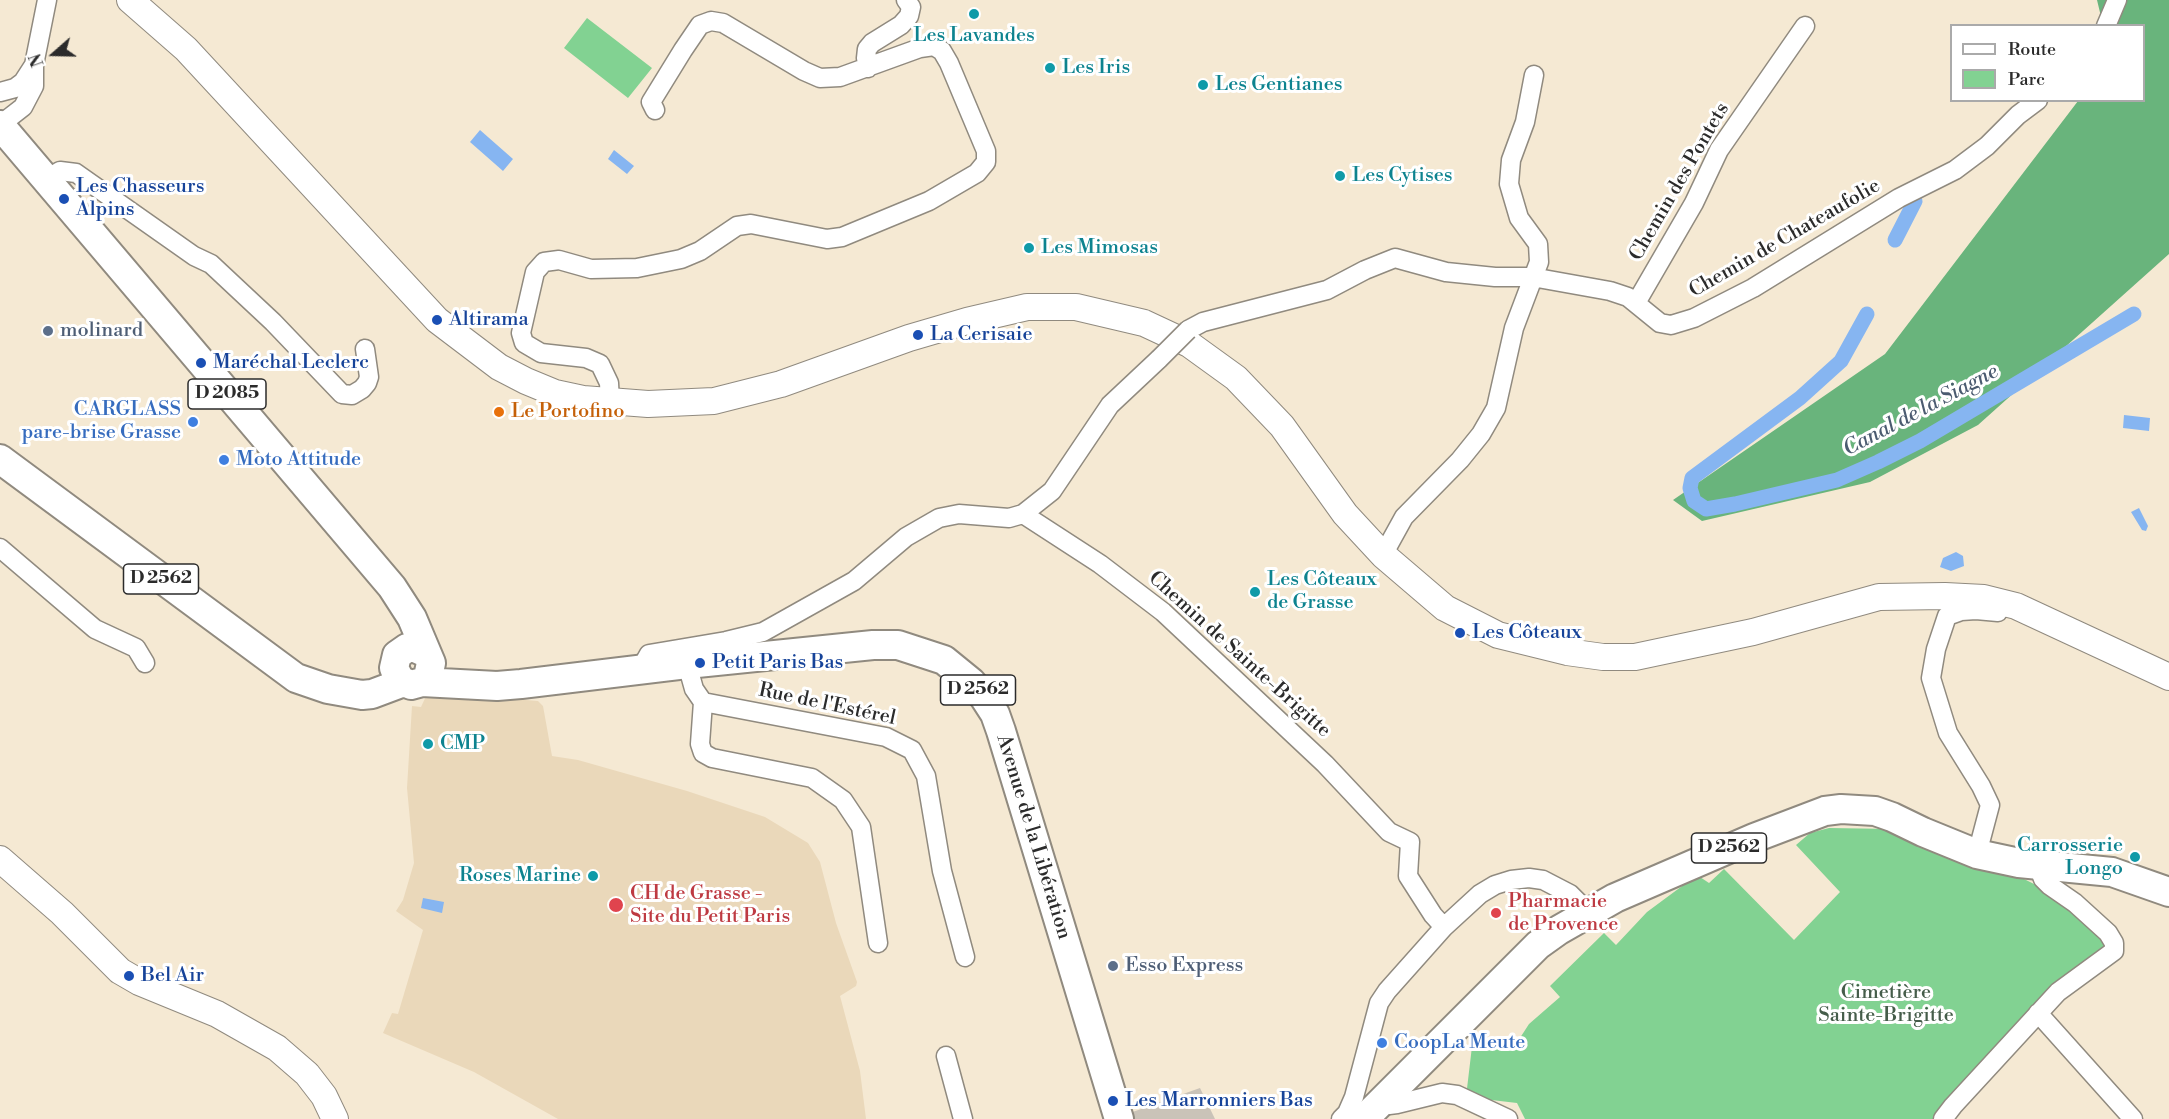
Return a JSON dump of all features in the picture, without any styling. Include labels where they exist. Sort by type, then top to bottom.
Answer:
[{"type":"main road","name":"D 2085","points":[[2,121],[38,169],[392,587],[412,618],[412,664]]},
{"type":"main road","name":"D 2562","points":[[0,459],[296,678],[328,689],[412,664]]},
{"type":"main road","name":"Avenue de la Libération","points":[[412,664],[497,686],[873,645],[898,645],[944,660],[971,682],[995,714],[1115,1116]]},
{"type":"main road","name":"D 2562","points":[[1373,1110],[1538,945],[1559,930],[1615,898],[1754,838],[1825,811],[1841,809],[1875,811],[1977,854],[2038,866],[2112,872],[2169,892]]},
{"type":"street","points":[[2,121],[24,106],[30,97],[34,86],[34,65],[48,0]]},
{"type":"street","points":[[130,0],[186,49],[426,310],[447,329],[500,367],[555,393],[610,402],[678,404],[714,401],[781,384],[909,338],[967,321],[1027,307],[1076,307],[1144,323],[1189,344],[1236,378],[1282,426],[1345,514],[1383,555],[1445,608],[1498,634],[1567,652],[1603,657],[1635,657],[1753,632],[1879,597],[1984,598],[2016,606],[2169,677]]},
{"type":"street","points":[[868,68],[867,49],[872,43],[901,26],[909,16],[911,8],[906,0]]},
{"type":"street","points":[[2107,24],[2117,0]]},
{"type":"street","points":[[610,402],[609,382],[600,364],[586,358],[541,353],[524,343],[521,333],[535,272],[544,262],[559,260],[591,269],[637,268],[681,259],[700,251],[736,226],[751,224],[827,239],[842,237],[929,201],[977,173],[986,162],[986,151],[942,51],[934,46],[920,48],[840,77],[820,78],[804,71],[723,23],[711,21],[700,25],[683,50],[651,102],[654,110]]},
{"type":"street","name":"Chemin des Pontets","points":[[1636,303],[1694,203],[1719,150],[1805,26]]},
{"type":"street","points":[[0,92],[15,88],[23,82],[34,65]]},
{"type":"street","points":[[1383,555],[1404,517],[1460,460],[1481,434],[1496,408],[1514,328],[1539,262],[1538,244],[1519,218],[1509,184],[1511,160],[1525,122],[1534,75]]},
{"type":"street","name":"Chemin de Chateaufolie","points":[[1023,514],[1052,491],[1110,405],[1188,330],[1203,322],[1327,290],[1365,270],[1395,258],[1446,272],[1495,277],[1532,277],[1610,291],[1628,297],[1660,322],[1671,325],[1694,318],[1753,288],[1899,198],[1955,170],[1988,146],[2018,115],[2035,102]]},
{"type":"street","points":[[38,169],[66,170],[76,173],[194,256],[211,264],[273,322],[342,394],[352,395],[367,383],[369,377],[365,349]]},
{"type":"street","points":[[640,670],[649,654],[726,641],[763,632],[854,582],[906,537],[939,518],[959,514],[994,519],[1023,514]]},
{"type":"street","name":"Chemin de Sainte-Brigitte","points":[[1023,514],[1100,564],[1163,612],[1325,764],[1389,832],[1410,842],[1408,876],[1433,915],[1444,927]]},
{"type":"street","points":[[0,548],[95,629],[136,648],[145,663]]},
{"type":"street","points":[[1977,854],[1990,805],[1948,733],[1931,678],[1936,649],[1947,616],[1961,611],[2037,615]]},
{"type":"street","points":[[687,664],[694,689],[703,702],[699,744],[703,753],[712,758],[812,778],[843,800],[861,827],[878,943]]},
{"type":"street","name":"Rue de l'Estérel","points":[[703,702],[886,736],[912,750],[927,776],[942,872],[965,957]]},
{"type":"street","points":[[3,866],[62,913],[120,971],[139,982],[217,1014],[277,1048],[307,1074],[324,1096],[335,1119]]},
{"type":"street","points":[[1943,1119],[2058,992],[2114,951],[2114,943],[2108,933],[2075,903],[2049,885],[2043,879],[2038,866]]},
{"type":"street","points":[[1341,1119],[1347,1113],[1354,1096],[1379,1003],[1444,927],[1480,894],[1495,885],[1511,880],[1529,878],[1543,880],[1570,894],[1588,912]]},
{"type":"street","points":[[2038,1013],[2133,1119]]},
{"type":"street","points":[[946,1056],[963,1119]]},
{"type":"street","points":[[1373,1110],[1389,1104],[1442,1093],[1456,1095],[1508,1119]]},
{"type":"shaded area","name":"CH de Grasse - Site du Petit Paris","points":[[428,692],[538,701],[543,706],[552,756],[578,760],[687,791],[765,817],[808,843],[820,862],[836,923],[857,982],[856,986],[840,996],[860,1071],[866,1119],[558,1119],[474,1072],[383,1033],[392,1013],[398,1014],[423,930],[396,911],[403,900],[414,863],[407,788],[412,706],[421,707]]},
{"type":"shaded area","points":[[1200,1088],[1215,1119],[1129,1119],[1127,1114]]},
{"type":"green space","points":[[2097,0],[2169,0],[2169,254],[1978,425],[1870,482],[1702,521],[1673,500],[1885,354],[2077,102],[2145,102],[2145,24],[2103,24]]},
{"type":"green space","points":[[587,18],[652,68],[628,98],[564,48]]},
{"type":"green space","name":"Cimetière Sainte-Brigitte","points":[[1829,828],[1893,829],[2020,877],[2038,886],[2103,935],[2105,949],[1936,1119],[1525,1119],[1517,1103],[1466,1097],[1473,1038],[1518,1041],[1529,1024],[1560,997],[1550,986],[1604,933],[1616,945],[1647,912],[1697,875],[1709,883],[1724,869],[1794,940],[1840,892],[1796,845],[1810,833]]},
{"type":"water","points":[[480,130],[513,159],[503,171],[470,142]]},
{"type":"water","points":[[614,150],[634,166],[627,174],[608,159]]},
{"type":"water","points":[[2124,415],[2150,418],[2149,431],[2123,428]]},
{"type":"water","points":[[2139,508],[2148,526],[2146,531],[2142,530],[2131,512]]},
{"type":"water","points":[[1956,552],[1963,556],[1964,566],[1951,571],[1940,567],[1943,558]]},
{"type":"water","points":[[423,898],[444,902],[442,913],[421,908]]},
{"type":"waterway","name":"Canal de la Siagne","points":[[1895,240],[1915,201]]},
{"type":"waterway","name":"Canal de la Siagne","points":[[1867,314],[1841,361],[1800,398],[1692,478],[1690,488],[1694,501],[1706,509],[1837,480],[1920,441],[2134,314]]},
{"type":"place","name":"Les Lavandes","points":[[974,14]]},
{"type":"place","name":"Les Iris","points":[[1050,68]]},
{"type":"place","name":"Les Gentianes","points":[[1203,85]]},
{"type":"place","name":"Les Cytises","points":[[1340,176]]},
{"type":"place","name":"Les Chasseurs Alpins","points":[[64,199]]},
{"type":"place","name":"Les Mimosas","points":[[1029,248]]},
{"type":"place","name":"Altirama","points":[[437,320]]},
{"type":"place","name":"molinard","points":[[48,331]]},
{"type":"place","name":"La Cerisaie","points":[[918,335]]},
{"type":"place","name":"Maréchal Leclerc","points":[[201,363]]},
{"type":"place","name":"Le Portofino","points":[[499,412]]},
{"type":"place","name":"CARGLASS pare-brise Grasse","points":[[193,422]]},
{"type":"place","name":"Moto Attitude","points":[[224,460]]},
{"type":"place","name":"Les Côteaux de Grasse","points":[[1255,592]]},
{"type":"place","name":"Les Côteaux","points":[[1460,633]]},
{"type":"place","name":"Petit Paris Bas","points":[[700,663]]},
{"type":"place","name":"CMP","points":[[428,744]]},
{"type":"place","name":"Carrosserie Longo","points":[[2135,857]]},
{"type":"place","name":"Roses Marine","points":[[593,876]]},
{"type":"place","name":"CH de Grasse - Site du Petit Paris","points":[[616,905]]},
{"type":"place","name":"Pharmacie de Provence","points":[[1496,913]]},
{"type":"place","name":"Esso Express","points":[[1113,966]]},
{"type":"place","name":"Bel Air","points":[[129,976]]},
{"type":"place","name":"CoopLa Meute","points":[[1382,1043]]},
{"type":"place","name":"Les Marronniers Bas","points":[[1113,1101]]}]
